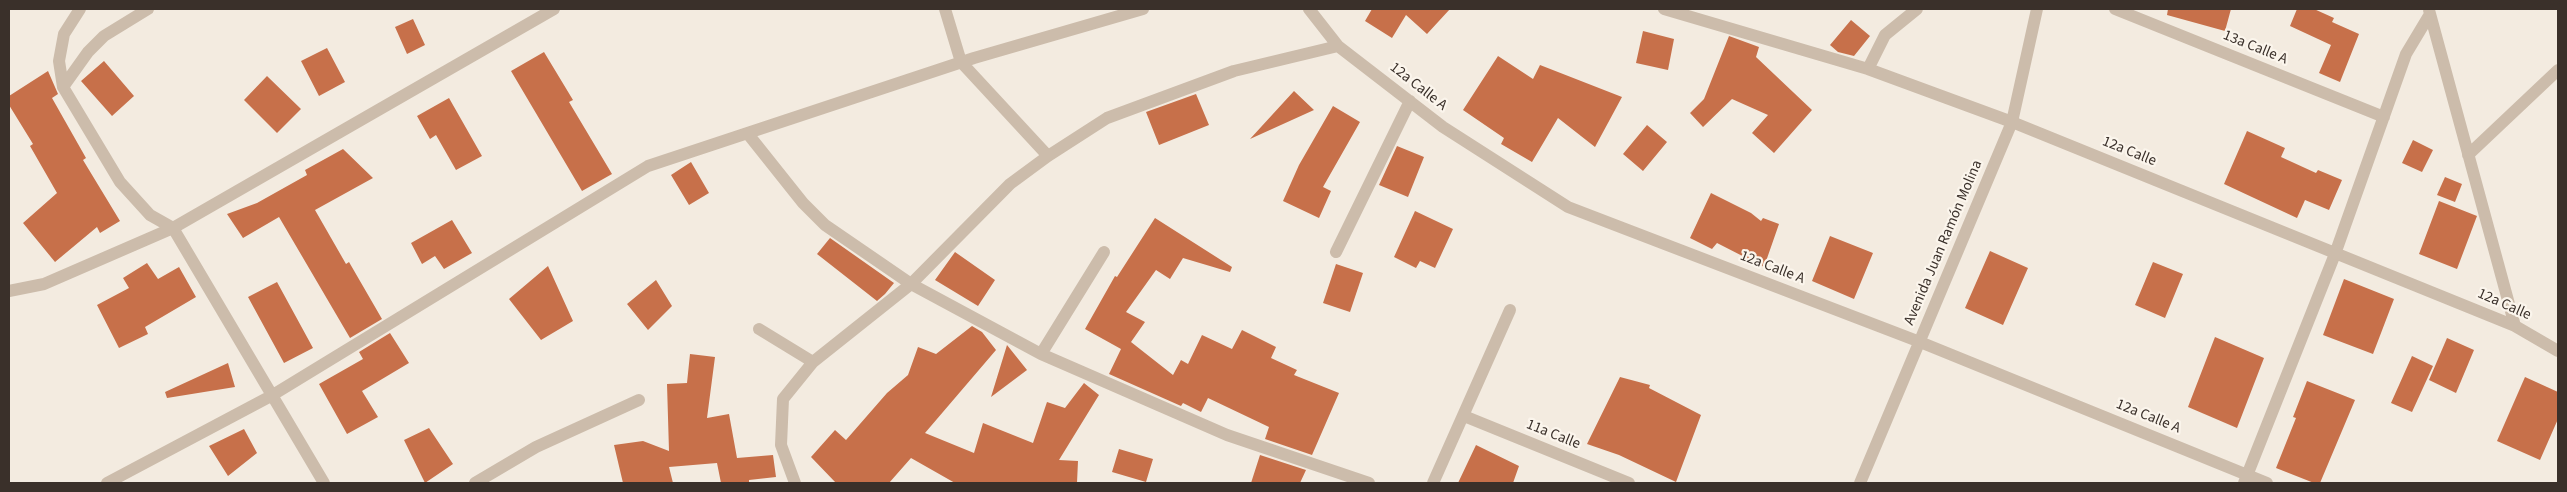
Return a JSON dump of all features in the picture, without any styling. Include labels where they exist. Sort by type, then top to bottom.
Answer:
[{"type":"street","points":[[80,9],[64,34],[59,61],[63,87],[120,182],[150,215],[173,228],[324,483]]},
{"type":"street","points":[[63,87],[88,52],[104,36],[148,9]]},
{"type":"street","points":[[9,292],[44,284],[173,228],[554,9]]},
{"type":"street","points":[[946,9],[961,62],[1048,156]]},
{"type":"street","points":[[107,483],[271,396],[648,166],[961,62],[1143,9]]},
{"type":"street","name":"12a Calle A","points":[[1310,9],[1338,46],[1410,102],[1443,127],[1568,207],[1920,342],[2246,479],[2267,483]]},
{"type":"street","points":[[1868,69],[1885,35],[1917,9]]},
{"type":"street","name":"Avenida Juan Ramón Molina","points":[[1860,483],[2012,122],[2037,9]]},
{"type":"street","name":"13a Calle A","points":[[2115,9],[2384,117]]},
{"type":"street","name":"12a Calle","points":[[1672,10],[1868,69],[2012,122],[2516,326],[2558,351]]},
{"type":"street","points":[[2246,479],[2335,254],[2406,54],[2429,11]]},
{"type":"street","points":[[2429,11],[2516,326]]},
{"type":"street","points":[[795,483],[781,446],[783,399],[813,362],[911,284],[1010,184],[1048,156],[1107,118],[1234,71],[1338,46]]},
{"type":"street","points":[[2468,155],[2558,70]]},
{"type":"street","points":[[1336,252],[1410,102]]},
{"type":"street","points":[[748,134],[803,203],[825,225],[911,284],[1041,354],[1227,435],[1369,483]]},
{"type":"street","points":[[1041,354],[1104,252]]},
{"type":"street","points":[[1433,483],[1510,310]]},
{"type":"street","points":[[759,329],[813,362]]},
{"type":"street","points":[[475,483],[536,447],[639,400]]},
{"type":"street","name":"11a Calle","points":[[1464,416],[1629,483]]},
{"type":"building","points":[[1372,9],[1450,9],[1427,34],[1406,15],[1392,38],[1365,21]]},
{"type":"building","points":[[2168,9],[2231,9],[2225,31],[2167,15]]},
{"type":"building","points":[[2297,9],[2314,9],[2334,18],[2332,22],[2359,34],[2340,82],[2319,73],[2331,45],[2290,26]]},
{"type":"building","points":[[413,19],[425,45],[407,54],[395,27]]},
{"type":"building","points":[[1851,20],[1870,36],[1854,56],[1838,52],[1830,45]]},
{"type":"building","points":[[1643,31],[1674,39],[1668,70],[1636,63]]},
{"type":"building","points":[[1729,36],[1759,47],[1756,57],[1812,110],[1774,153],[1752,133],[1768,115],[1732,99],[1703,127],[1690,113],[1704,99]]},
{"type":"building","points":[[327,48],[345,82],[319,96],[301,61]]},
{"type":"building","points":[[544,52],[573,100],[569,102],[612,174],[582,191],[511,71]]},
{"type":"building","points":[[1498,56],[1533,79],[1540,65],[1622,97],[1595,147],[1558,118],[1532,162],[1501,144],[1504,138],[1463,110]]},
{"type":"building","points":[[104,61],[134,96],[112,116],[81,81]]},
{"type":"building","points":[[48,71],[58,94],[52,98],[86,158],[83,160],[120,221],[100,233],[97,227],[55,262],[23,223],[57,193],[30,146],[33,144],[9,105],[9,96]]},
{"type":"building","points":[[267,76],[301,109],[277,133],[244,100]]},
{"type":"building","points":[[1294,91],[1314,110],[1250,139]]},
{"type":"building","points":[[1196,94],[1209,125],[1159,145],[1146,112]]},
{"type":"building","points":[[449,98],[482,156],[456,170],[436,135],[430,139],[417,116]]},
{"type":"building","points":[[1333,106],[1360,122],[1323,187],[1331,191],[1319,218],[1283,201],[1299,165]]},
{"type":"building","points":[[1647,125],[1667,142],[1643,171],[1623,154]]},
{"type":"building","points":[[2247,131],[2285,148],[2281,157],[2316,173],[2318,170],[2342,180],[2329,210],[2305,200],[2297,218],[2224,184]]},
{"type":"building","points":[[2413,140],[2433,150],[2422,172],[2402,163]]},
{"type":"building","points":[[1397,146],[1424,157],[1408,197],[1379,185]]},
{"type":"building","points":[[343,149],[373,178],[315,210],[346,264],[349,262],[382,319],[350,338],[279,217],[243,238],[227,214],[257,203],[307,175],[305,170]]},
{"type":"building","points":[[691,162],[709,193],[689,205],[671,175]]},
{"type":"building","points":[[2445,177],[2462,184],[2455,202],[2437,195]]},
{"type":"building","points":[[1711,193],[1751,213],[1761,221],[1763,218],[1779,224],[1764,267],[1717,243],[1712,249],[1690,238]]},
{"type":"building","points":[[2439,201],[2477,216],[2457,269],[2419,254]]},
{"type":"building","points":[[1415,211],[1453,229],[1435,268],[1420,261],[1416,268],[1394,257]]},
{"type":"building","points":[[1155,218],[1232,267],[1230,272],[1183,258],[1170,279],[1156,270],[1126,312],[1145,322],[1131,342],[1173,375],[1181,360],[1188,364],[1202,335],[1232,349],[1242,330],[1276,347],[1271,358],[1297,370],[1294,375],[1339,393],[1312,455],[1265,439],[1269,427],[1208,398],[1201,412],[1183,403],[1181,406],[1109,374],[1121,349],[1085,329],[1115,276],[1117,277]]},
{"type":"building","points":[[452,220],[472,253],[444,269],[435,256],[422,264],[411,243]]},
{"type":"building","points":[[1830,236],[1873,253],[1854,299],[1812,281]]},
{"type":"building","points":[[830,238],[894,283],[877,301],[817,254]]},
{"type":"building","points":[[1990,251],[2028,268],[2003,325],[1965,308]]},
{"type":"building","points":[[955,252],[995,280],[978,306],[935,280]]},
{"type":"building","points":[[2153,262],[2183,274],[2165,318],[2135,305]]},
{"type":"building","points":[[147,263],[158,279],[179,267],[196,297],[145,327],[148,334],[119,348],[97,305],[129,288],[123,278]]},
{"type":"building","points":[[1336,264],[1363,273],[1350,312],[1323,303]]},
{"type":"building","points":[[548,266],[573,321],[541,340],[509,299]]},
{"type":"building","points":[[2344,279],[2394,299],[2373,354],[2323,335]]},
{"type":"building","points":[[656,280],[672,306],[648,330],[627,304]]},
{"type":"building","points":[[277,282],[313,348],[284,363],[248,297]]},
{"type":"building","points":[[972,326],[982,332],[996,350],[925,433],[974,453],[983,423],[1033,443],[1047,402],[1065,408],[1084,383],[1099,395],[1059,460],[1078,461],[1077,483],[955,483],[911,458],[889,483],[836,483],[811,457],[835,430],[846,440],[887,393],[908,375],[918,347],[936,354]]},
{"type":"building","points":[[390,333],[409,363],[362,391],[378,417],[347,434],[319,384],[363,359],[359,352]]},
{"type":"building","points":[[2215,337],[2264,358],[2237,428],[2188,407]]},
{"type":"building","points":[[2447,338],[2474,350],[2456,393],[2429,380]]},
{"type":"building","points":[[1007,345],[1027,370],[991,397]]},
{"type":"building","points":[[690,354],[715,357],[707,418],[729,414],[737,458],[773,455],[776,477],[749,480],[749,483],[721,483],[717,463],[669,467],[673,483],[623,483],[614,445],[643,441],[669,451],[667,384],[687,383]]},
{"type":"building","points":[[2412,356],[2433,366],[2412,412],[2391,403]]},
{"type":"building","points":[[228,363],[235,387],[167,398],[165,392]]},
{"type":"building","points":[[1620,377],[1650,385],[1649,388],[1701,415],[1676,482],[1619,455],[1587,444]]},
{"type":"building","points":[[2525,377],[2558,392],[2558,419],[2540,460],[2497,441]]},
{"type":"building","points":[[2307,381],[2355,400],[2320,483],[2314,483],[2276,468],[2296,418],[2293,417]]},
{"type":"building","points":[[429,428],[453,464],[425,483],[404,440]]},
{"type":"building","points":[[244,429],[257,453],[228,476],[209,446]]},
{"type":"building","points":[[1476,445],[1519,466],[1513,483],[1458,483]]},
{"type":"building","points":[[1119,449],[1153,459],[1146,482],[1112,472]]},
{"type":"building","points":[[1260,455],[1306,470],[1300,483],[1251,483]]}]
